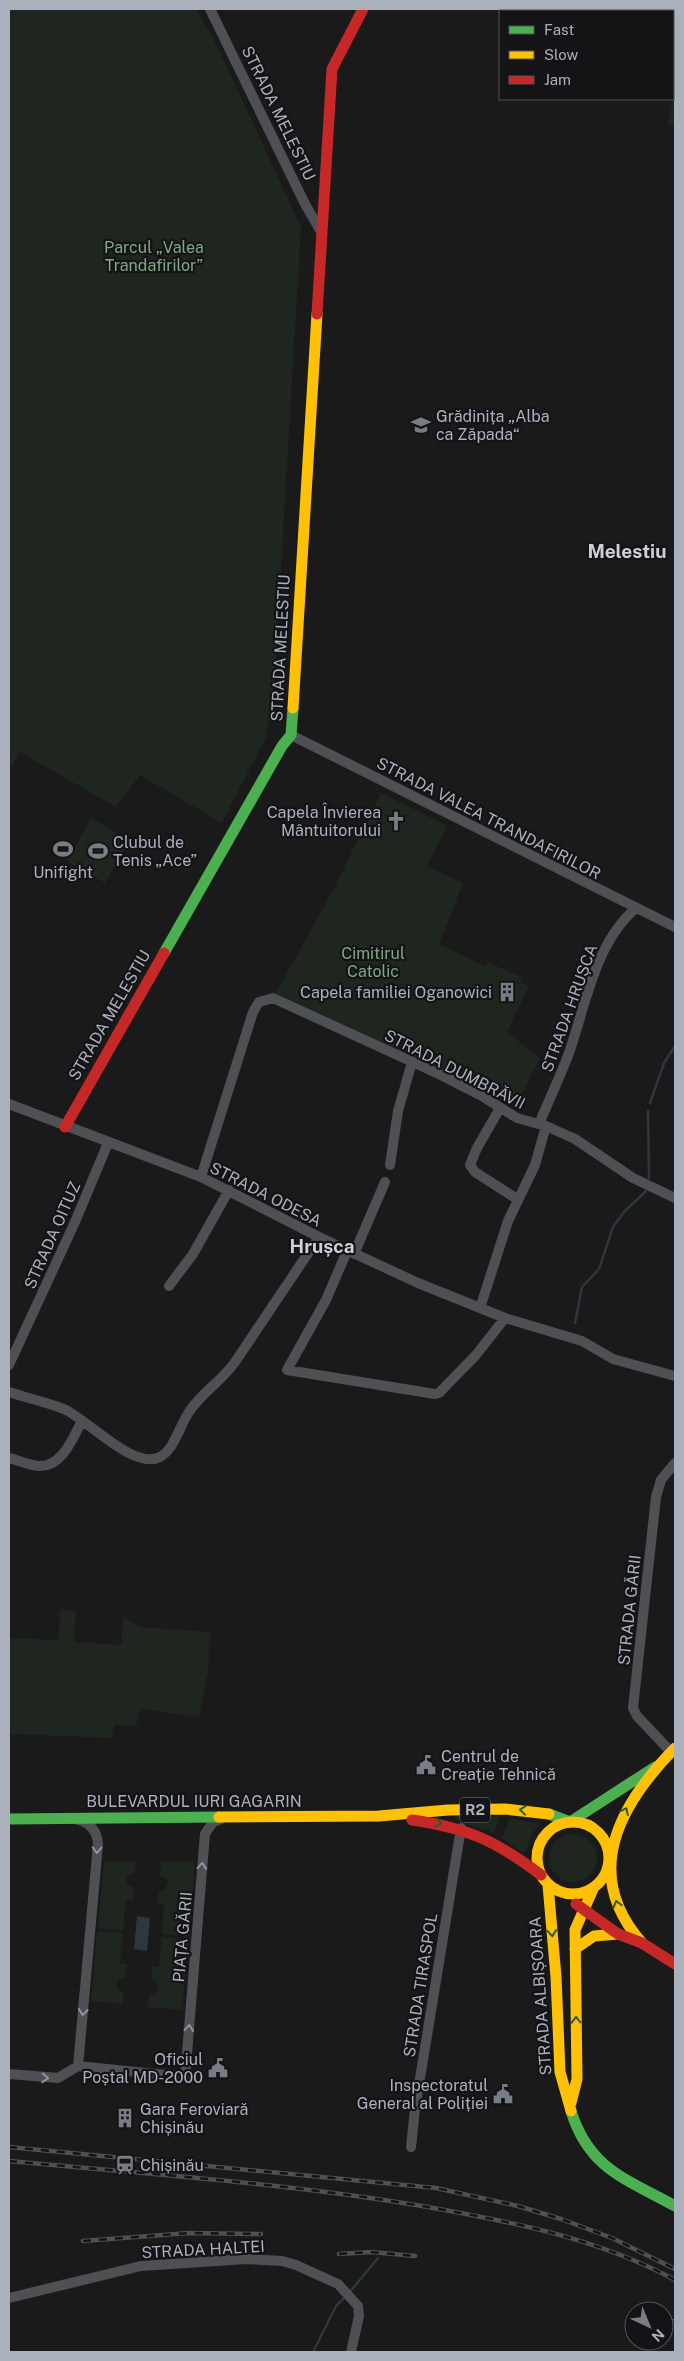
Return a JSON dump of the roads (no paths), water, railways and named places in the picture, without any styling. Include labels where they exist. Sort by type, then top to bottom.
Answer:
[{"type":"main road","name":"STRADA MELESTIU","points":[[65,1127],[282,746],[291,735],[320,230],[332,69],[343,54],[350,30],[363,9]]},
{"type":"main road","points":[[673,1750],[655,1767],[570,1822],[553,1828],[540,1844],[536,1857],[544,1880],[618,1934],[642,1943],[675,1964]]},
{"type":"main road","points":[[561,1893],[580,1894],[593,1889],[607,1872],[621,1819],[630,1802],[655,1767]]},
{"type":"main road","name":"BULEVARDUL IURI GAGARIN","points":[[9,1818],[379,1816],[448,1810],[521,1810],[545,1813],[570,1822]]},
{"type":"main road","name":"BULEVARDUL IURI GAGARIN","points":[[379,1816],[461,1828],[495,1842],[544,1880]]},
{"type":"main road","points":[[570,1822],[586,1824],[598,1832],[606,1843],[610,1857],[613,1886],[620,1913],[629,1928],[642,1943]]},
{"type":"main road","name":"STRADA ALBIȘOARA","points":[[544,1880],[556,1977],[560,2072],[581,2138],[598,2161],[607,2168],[675,2206]]},
{"type":"main road","name":"STRADA ALBIȘOARA","points":[[571,2103],[577,2079],[575,1930],[593,1889]]},
{"type":"main road","points":[[575,1948],[590,1935],[598,1933],[618,1934]]},
{"type":"street","name":"STRADA MELESTIU","points":[[210,9],[242,70],[305,204],[320,230]]},
{"type":"street","name":"STRADA VALEA TRANDAFIRILOR","points":[[291,735],[675,926]]},
{"type":"street","name":"STRADA HRUȘCA","points":[[480,1308],[508,1221],[517,1198],[535,1165],[542,1125],[591,984],[618,927],[636,908]]},
{"type":"street","name":"STRADA DUMBRĂVII","points":[[201,1177],[252,1012],[263,999],[278,999],[469,1089],[517,1118],[542,1125],[586,1146],[620,1170],[675,1198]]},
{"type":"street","points":[[390,1165],[398,1111],[412,1062]]},
{"type":"street","name":"STRADA ODESA","points":[[9,1104],[65,1127],[201,1177],[319,1238],[480,1308],[505,1318],[582,1341],[613,1359],[675,1376]]},
{"type":"street","points":[[500,1108],[477,1148],[470,1165],[475,1172],[517,1198]]},
{"type":"street","name":"STRADA OITUZ","points":[[9,1365],[75,1222],[108,1143]]},
{"type":"street","points":[[385,1182],[326,1300],[287,1370],[436,1394],[440,1393],[476,1354],[505,1318]]},
{"type":"street","points":[[169,1286],[193,1254],[229,1190]]},
{"type":"street","points":[[9,1392],[64,1409],[132,1455],[151,1459],[162,1457],[170,1447],[193,1406],[226,1374],[235,1362],[273,1302],[319,1238]]},
{"type":"street","points":[[9,1458],[38,1466],[50,1463],[66,1450],[82,1421]]},
{"type":"street","name":"STRADA GĂRII","points":[[673,1750],[637,1716],[634,1708],[656,1497],[661,1480],[675,1463]]},
{"type":"street","name":"PIAȚA GĂRII","points":[[78,2066],[184,2076],[206,1834],[213,1822],[232,1817]]},
{"type":"street","points":[[9,2074],[53,2078],[62,2076],[78,2066],[98,1844],[94,1830],[89,1825],[70,1818]]},
{"type":"street","name":"STRADA TIRASPOL","points":[[411,2147],[415,2109],[461,1828]]},
{"type":"street","name":"STRADA HALTEI","points":[[9,2298],[141,2266],[247,2259],[274,2260],[296,2265],[334,2281],[346,2290],[356,2303],[359,2316],[351,2352]]},
{"type":"waterway","points":[[650,1103],[664,1063],[675,1046]]},
{"type":"waterway","points":[[648,1111],[649,1178]]},
{"type":"waterway","points":[[575,1323],[582,1287],[599,1269],[613,1227],[624,1212],[646,1191]]},
{"type":"waterway","points":[[349,2293],[378,2258]]},
{"type":"waterway","points":[[313,2352],[336,2306],[345,2297]]},
{"type":"railway","points":[[9,2147],[436,2188],[518,2206],[561,2219],[612,2238],[675,2269]]},
{"type":"railway","points":[[9,2161],[268,2185],[422,2206],[520,2225],[584,2242],[646,2265],[675,2280]]},
{"type":"railway","points":[[83,2241],[189,2233],[261,2234]]},
{"type":"railway","points":[[339,2254],[371,2252],[415,2256]]},
{"type":"place","name":"Grădinița „Alba ca Zăpada“","points":[[421,425]]},
{"type":"place","name":"Capela Învierea Mântuitorului","points":[[396,821]]},
{"type":"place","name":"Unifight","points":[[63,849]]},
{"type":"place","name":"Clubul de Tenis „Ace”","points":[[98,851]]},
{"type":"place","name":"Capela familiei Oganowici","points":[[507,992]]},
{"type":"place","name":"Centrul de Creație Tehnică","points":[[426,1765]]},
{"type":"place","name":"Oficiul Poștal MD-2000","points":[[218,2068]]},
{"type":"place","name":"Inspectoratul General al Poliției","points":[[503,2094]]},
{"type":"place","name":"Gara Feroviară Chișinău","points":[[125,2118]]},
{"type":"place","name":"Chișinău","points":[[125,2165]]},
{"type":"district","name":"Melestiu","points":[[627,551]]},
{"type":"district","name":"Hrușca","points":[[322,1246]]},
{"type":"park label","name":"Parcul „Valea Trandafirilor”","points":[[154,256]]},
{"type":"park label","name":"Cimitirul Catolic","points":[[373,962]]}]
